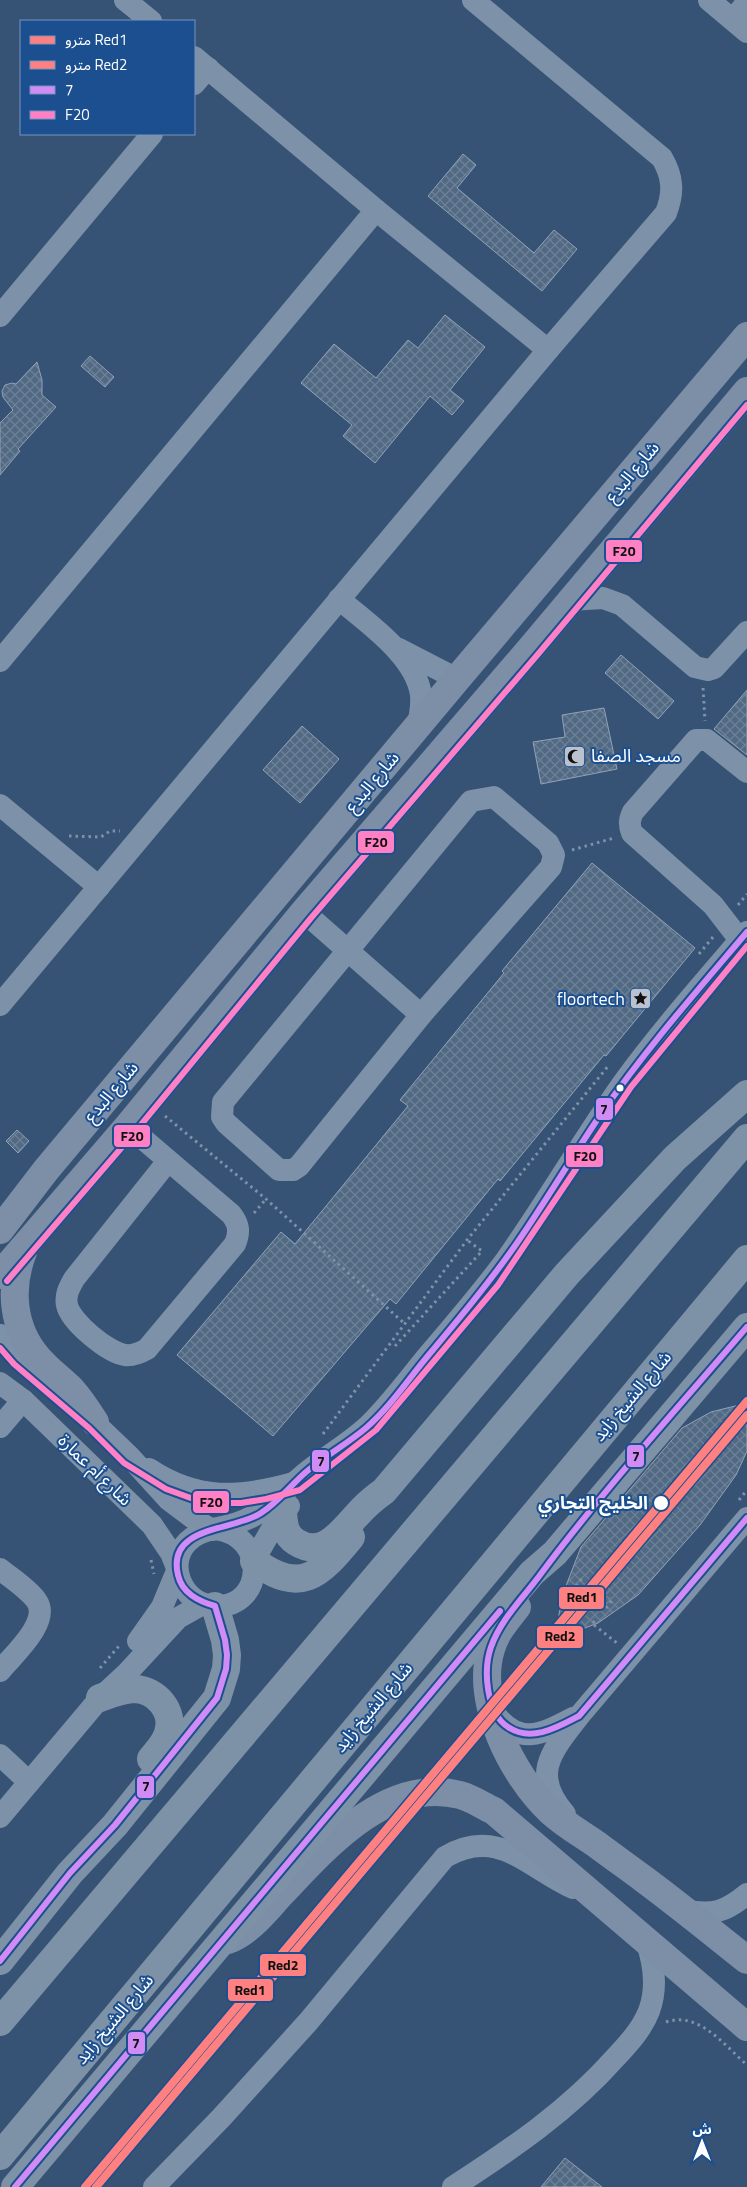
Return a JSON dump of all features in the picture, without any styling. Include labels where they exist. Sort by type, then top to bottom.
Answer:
[{"type":"highway","points":[[254,1560],[280,1577],[294,1579],[307,1577],[320,1571],[330,1562],[364,1522],[384,1491],[567,1274],[675,1158],[747,1094]]},
{"type":"highway","points":[[0,2022],[747,1138]]},
{"type":"highway","name":"شارع الشيخ زايد","points":[[0,2156],[747,1259]]},
{"type":"highway","points":[[15,2187],[532,1573],[555,1553],[747,1327]]},
{"type":"highway","points":[[283,1512],[284,1526],[288,1537],[303,1546],[317,1548],[337,1538],[358,1514],[384,1491]]},
{"type":"highway","points":[[0,1961],[70,1873],[115,1825],[217,1698],[226,1670],[225,1640],[209,1605]]},
{"type":"highway","points":[[100,1698],[124,1690],[136,1689],[147,1692],[157,1698],[165,1707],[170,1718],[170,1726],[165,1741],[124,1793],[115,1825]]},
{"type":"main road","name":"شارع البدع","points":[[0,1230],[46,1170],[457,678],[747,336]]},
{"type":"main road","name":"شارع البدع","points":[[0,1275],[128,1126],[412,784],[747,391]]},
{"type":"main road","points":[[412,784],[417,762],[464,702],[466,691],[457,678]]},
{"type":"main road","points":[[0,1212],[24,1188],[46,1170]]},
{"type":"main road","points":[[29,1240],[17,1268],[14,1284],[16,1316],[21,1332],[39,1359],[73,1392],[95,1422]]},
{"type":"main road","points":[[555,1553],[545,1571],[503,1624],[493,1642],[488,1662],[488,1676],[492,1710],[503,1742],[526,1784],[563,1822],[686,1911],[747,1960]]},
{"type":"main road","points":[[222,1942],[250,1926],[335,1838],[362,1818],[405,1796],[429,1792],[462,1795],[494,1812],[747,2027]]},
{"type":"street","points":[[125,0],[150,20]]},
{"type":"street","points":[[0,1005],[548,350],[666,213],[671,199],[672,184],[669,170],[662,158],[473,0]]},
{"type":"street","points":[[727,12],[747,2]]},
{"type":"street","points":[[198,70],[376,210],[548,350]]},
{"type":"street","points":[[0,316],[151,135]]},
{"type":"street","points":[[0,661],[376,210]]},
{"type":"street","points":[[570,600],[603,598],[622,605],[695,668],[701,670],[714,668],[747,632]]},
{"type":"street","points":[[339,599],[392,645],[409,666],[418,685],[421,706],[418,726]]},
{"type":"street","points":[[392,645],[457,678]]},
{"type":"street","points":[[100,1698],[117,1668],[152,1624],[162,1607],[177,1570],[181,1552],[191,1538],[201,1532],[253,1518],[269,1508],[296,1482],[323,1449],[357,1436],[382,1412],[491,1279],[624,1082],[743,936],[632,833],[629,826],[632,812],[692,742],[701,738],[707,740],[747,772]]},
{"type":"street","points":[[494,798],[548,843],[554,854],[552,867],[421,1015],[299,1166],[293,1170],[279,1170],[226,1123],[222,1117],[223,1102],[471,801],[494,798]]},
{"type":"street","points":[[0,805],[99,887]]},
{"type":"street","points":[[304,912],[421,1015]]},
{"type":"street","points":[[128,1126],[232,1214],[238,1225],[238,1237],[235,1244],[147,1348],[131,1356],[122,1355],[114,1352],[94,1338],[72,1317],[67,1307],[66,1298],[74,1279],[168,1161]]},
{"type":"street","name":"شارع أم عمارة","points":[[0,1335],[20,1358],[95,1422],[130,1456],[169,1500],[197,1521],[214,1530]]},
{"type":"street","name":"شارع أم عمارة","points":[[0,1382],[23,1400],[152,1524],[170,1553],[177,1570]]},
{"type":"street","points":[[0,1427],[23,1400]]},
{"type":"street","points":[[254,1560],[283,1512],[313,1478],[323,1449]]},
{"type":"street","points":[[130,1456],[170,1481],[201,1492],[240,1494],[296,1482]]},
{"type":"street","points":[[594,1843],[551,1795],[547,1783],[549,1759],[554,1748],[747,1518]]},
{"type":"street","points":[[0,1816],[100,1698],[127,1673],[178,1618],[209,1605],[232,1603],[245,1593],[252,1583],[254,1560],[251,1551],[240,1538],[224,1530],[214,1530]]},
{"type":"street","points":[[0,1569],[35,1599],[40,1608],[40,1617],[36,1628],[0,1671]]},
{"type":"street","points":[[177,1570],[185,1592],[209,1605]]},
{"type":"street","points":[[492,1710],[506,1726],[515,1731],[531,1734],[546,1732],[579,1716]]},
{"type":"street","points":[[0,1755],[29,1782]]},
{"type":"street","points":[[154,2187],[221,2118],[302,2028],[445,1857],[458,1849],[473,1845],[488,1845],[502,1848],[554,1879],[594,1897]]},
{"type":"street","points":[[686,1911],[711,1913],[722,1911],[733,1906],[747,1894]]},
{"type":"street","points":[[453,2187],[519,2144],[566,2107],[609,2066],[642,2026],[650,2010],[654,1992],[653,1966],[646,1940]]},
{"type":"path","points":[[701,670],[707,740]]},
{"type":"path","points":[[50,846],[60,836],[102,837],[110,831],[118,830],[125,832],[136,842]]},
{"type":"path","points":[[554,854],[632,833]]},
{"type":"path","points":[[695,959],[719,913],[747,894]]},
{"type":"path","points":[[323,1449],[405,1324],[467,1240],[615,1058]]},
{"type":"path","points":[[147,1101],[266,1198],[405,1324]]},
{"type":"path","points":[[395,1346],[482,1251],[467,1240]]},
{"type":"path","points":[[146,1554],[150,1560],[154,1580]]},
{"type":"path","points":[[576,1586],[582,1578]]},
{"type":"path","points":[[606,1608],[612,1600],[609,1598]]},
{"type":"path","points":[[592,1624],[596,1619]]},
{"type":"path","points":[[99,1670],[124,1640]]},
{"type":"path","points":[[662,2024],[674,2020],[698,2023],[747,2065]]},
{"type":"building","points":[[463,154],[476,165],[457,188],[534,253],[554,230],[577,249],[542,291],[428,196]]},
{"type":"building","points":[[445,315],[485,347],[450,390],[464,401],[452,415],[430,396],[375,463],[343,436],[352,425],[301,383],[334,344],[376,378],[408,340],[418,348]]},
{"type":"building","points":[[90,356],[114,377],[105,387],[81,366]]},
{"type":"building","points":[[37,362],[42,380],[42,395],[56,407],[18,449],[20,451],[0,475],[0,423],[13,410],[3,397],[2,391],[5,385],[16,384]]},
{"type":"building","points":[[621,655],[674,701],[658,719],[605,673]]},
{"type":"building","points":[[747,690],[747,755],[714,729]]},
{"type":"building","name":"مسجد الصفا","points":[[604,708],[617,769],[541,784],[533,742],[565,737],[562,715]]},
{"type":"building","points":[[302,726],[339,759],[300,803],[263,770]]},
{"type":"building","points":[[592,863],[695,948],[500,1181],[498,1179],[396,1304],[390,1299],[273,1436],[177,1355],[281,1232],[295,1244],[408,1106],[400,1100],[504,973],[502,971]]},
{"type":"building","points":[[17,1130],[29,1141],[18,1153],[6,1141]]},
{"type":"building","name":"الخليج التجاري","points":[[747,1403],[747,1451],[736,1475],[700,1525],[638,1595],[598,1623],[569,1634],[560,1628],[559,1614],[564,1591],[581,1547],[682,1428],[711,1412]]},
{"type":"building","points":[[565,2158],[602,2187],[541,2187]]},
{"type":"metro line","name":"Red1","points":[[85,2187],[747,1401]]},
{"type":"metro line","name":"Red2","points":[[96,2187],[747,1415]]},
{"type":"transit line","name":"F20","points":[[7,1281],[135,1132],[311,918],[539,653],[747,405]]},
{"type":"transit line","name":"7","points":[[0,1961],[70,1873],[115,1825],[217,1698],[226,1669],[225,1640],[215,1606],[203,1602],[192,1595],[183,1587],[180,1581],[177,1559],[182,1547],[192,1538],[205,1532],[249,1519],[261,1513],[306,1472],[359,1434],[383,1411],[473,1301],[517,1243],[601,1114],[635,1067],[747,932]]},
{"type":"transit line","name":"F20","points":[[0,1348],[14,1364],[89,1428],[124,1463],[166,1489],[199,1501],[221,1503],[241,1503],[266,1499],[300,1490],[376,1430],[498,1285],[631,1087],[747,946]]},
{"type":"transit line","name":"7","points":[[747,1327],[641,1450],[500,1627],[491,1647],[487,1679],[491,1702],[501,1720],[508,1727],[526,1734],[553,1729],[579,1716],[747,1518]]},
{"type":"transit line","name":"7","points":[[15,2187],[500,1611]]},
{"type":"place","name":"مسجد الصفا","points":[[575,756]]},
{"type":"place","name":"floortech","points":[[641,999]]},
{"type":"place","name":"الخليج التجاري","points":[[661,1503]]}]
